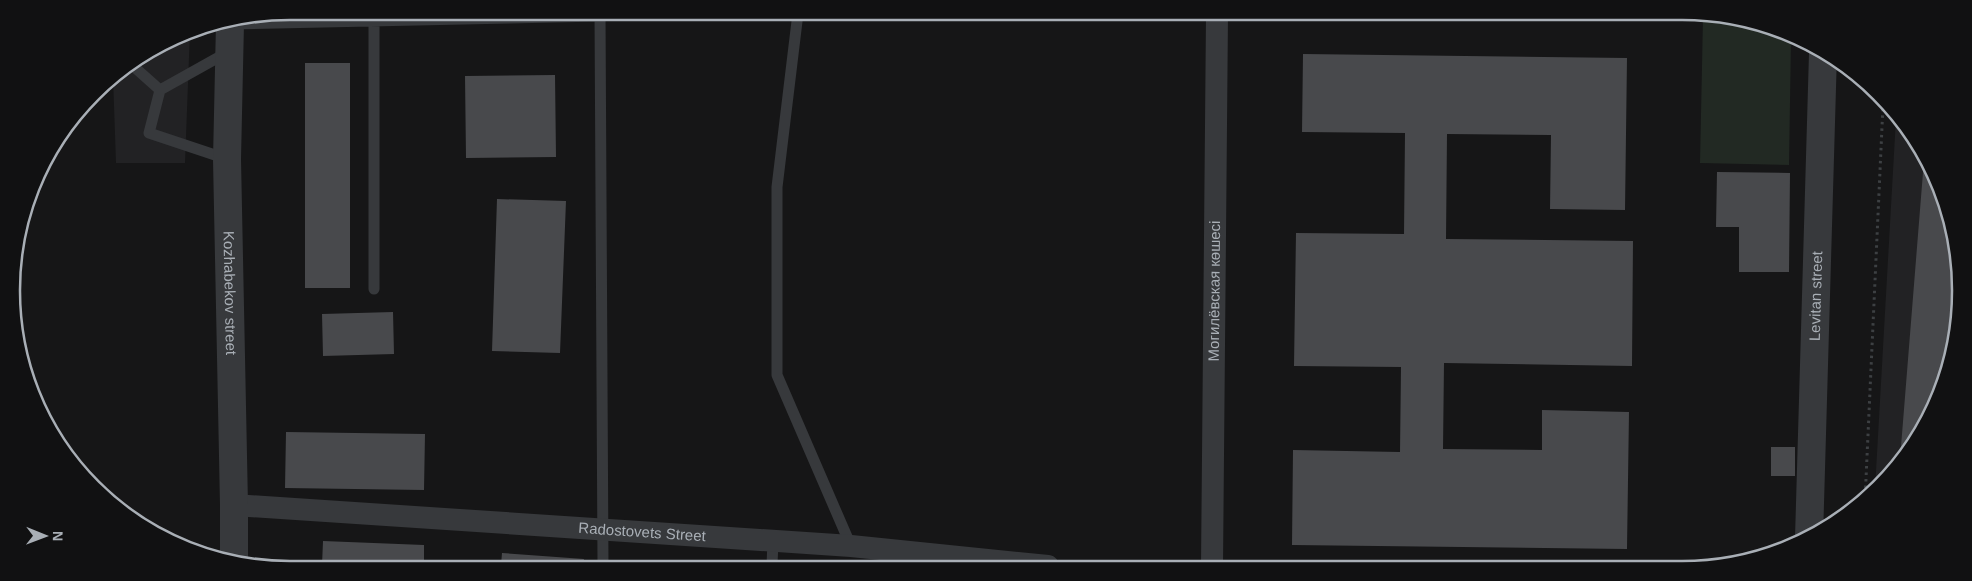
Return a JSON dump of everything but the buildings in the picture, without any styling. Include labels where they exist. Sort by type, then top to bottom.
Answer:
[{"type":"street","name":"Могилёвская көшесі","points":[[1212,561],[1217,20]]},
{"type":"street","name":"Kozhabekov street","points":[[230,27],[227,159],[234,555]]},
{"type":"street","name":"Levitan street","points":[[1809,529],[1823,60]]},
{"type":"street","name":"Radostovets Street","points":[[234,505],[851,546],[999,561]]},
{"type":"lane","points":[[245,24],[397,20]]},
{"type":"lane","points":[[600,20],[603,561]]},
{"type":"lane","points":[[797,20],[777,187],[778,375],[851,546]]},
{"type":"lane","points":[[374,21],[374,289]]},
{"type":"lane","points":[[227,159],[149,133],[160,90],[230,52]]},
{"type":"lane","points":[[136,69],[160,90]]},
{"type":"lane","points":[[772,561],[773,541]]},
{"type":"path","points":[[1866,489],[1883,110]]},
{"type":"shaded area","points":[[1703,21],[1752,29],[1791,44],[1789,165],[1700,163]]},
{"type":"shaded area","points":[[190,40],[185,163],[116,163],[113,86],[155,56]]},
{"type":"shaded area","points":[[1896,125],[1916,155],[1931,187],[1943,220],[1950,255],[1952,290],[1950,326],[1943,361],[1924,410],[1906,441],[1876,479]]}]
